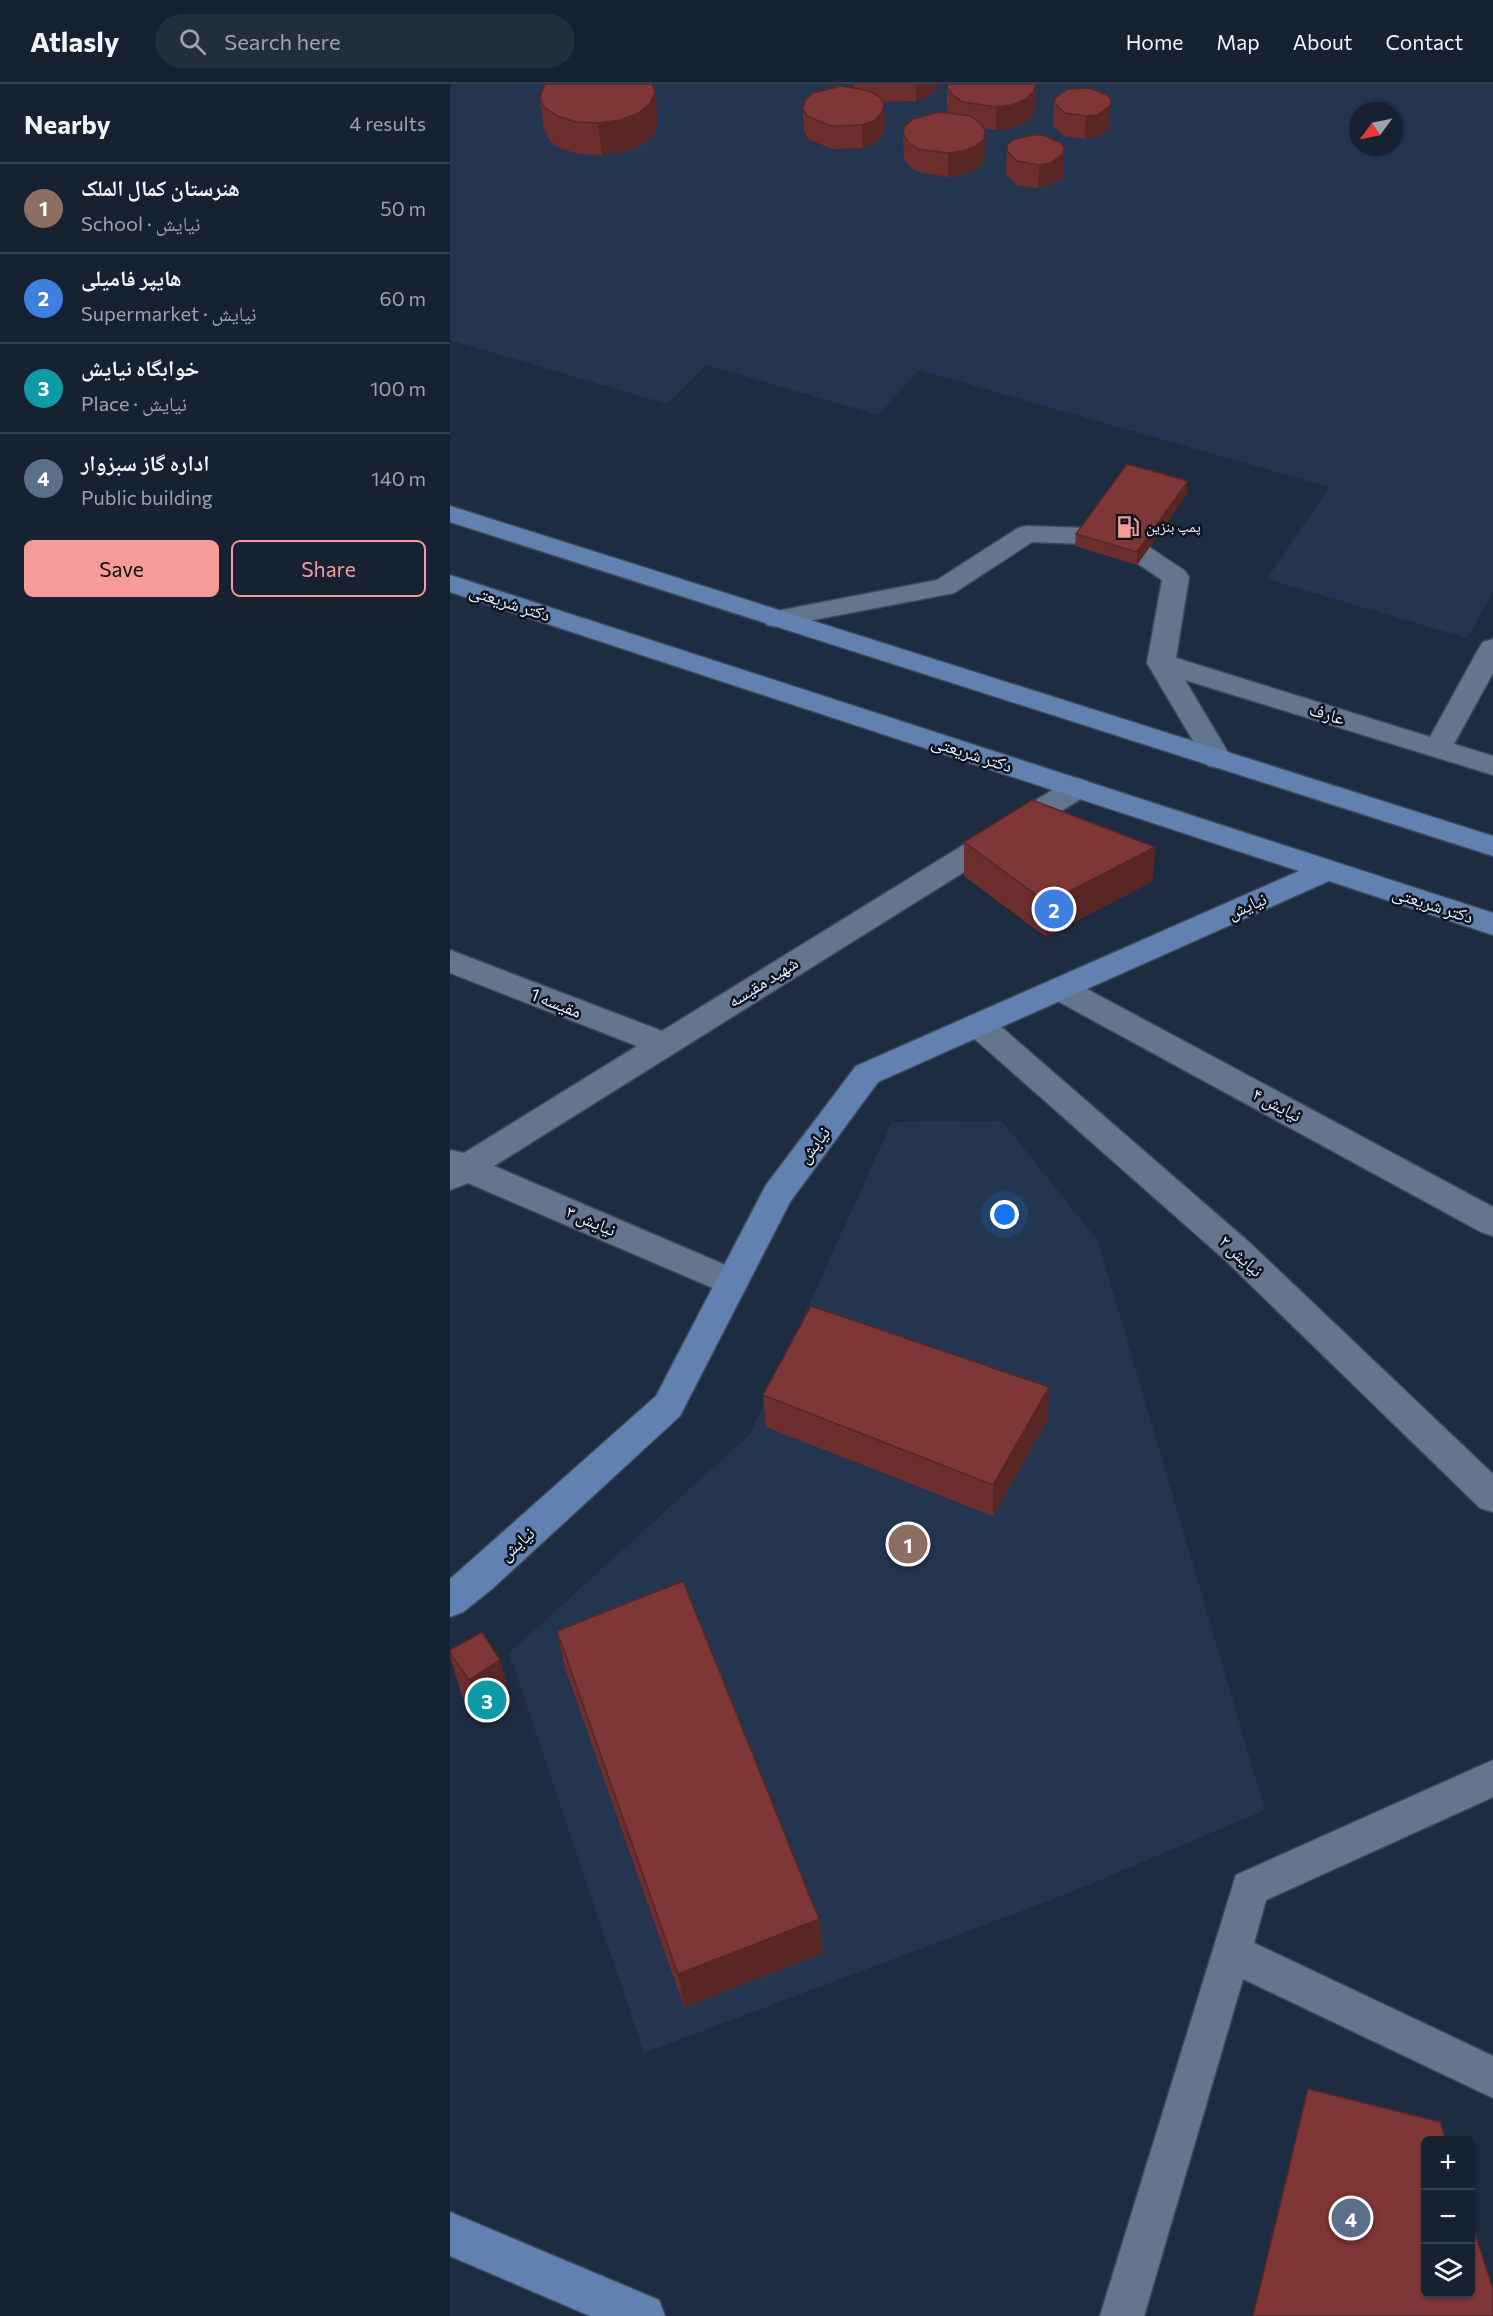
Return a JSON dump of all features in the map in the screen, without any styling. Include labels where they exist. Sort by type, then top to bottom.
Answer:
[{"type":"main road","points":[[450,514],[1493,846]]},
{"type":"main road","name":"دکتر شریعتی","points":[[450,583],[1493,924]]},
{"type":"main road","name":"نیایش","points":[[450,1601],[479,1578],[668,1406],[778,1194],[867,1074],[981,1026],[1328,870]]},
{"type":"main road","points":[[450,2234],[643,2316]]},
{"type":"street","points":[[777,619],[945,587],[1027,534],[1116,537],[1176,577],[1161,663],[1218,759]]},
{"type":"street","points":[[1437,749],[1493,648]]},
{"type":"street","name":"عارف","points":[[1161,663],[1493,766]]},
{"type":"street","name":"شهید مقیسه","points":[[455,1169],[663,1044],[1077,788]]},
{"type":"street","name":"مقیسه 1","points":[[450,961],[663,1044]]},
{"type":"street","name":"نیایش ۴","points":[[1061,989],[1493,1223]]},
{"type":"street","name":"نیایش ۲","points":[[981,1026],[1238,1252],[1493,1497]]},
{"type":"street","name":"نیایش ۳","points":[[455,1169],[732,1282]]},
{"type":"street","points":[[1122,2316],[1250,1888],[1493,1778]]},
{"type":"street","points":[[1231,1953],[1493,2077]]},
{"type":"shaded area","points":[[450,84],[1493,84],[1493,593],[1467,638],[1267,579],[1329,487],[919,370],[878,415],[706,365],[667,404],[450,340]]},
{"type":"shaded area","points":[[1002,1121],[1098,1241],[1265,1810],[1069,1893],[644,2053],[509,1653],[750,1434],[892,1122]]},
{"type":"building","points":[[546,84],[652,84],[655,91],[651,102],[639,113],[620,120],[598,123],[576,122],[557,116],[544,107],[540,97]]},
{"type":"building","points":[[948,84],[1035,84],[1034,91],[1026,99],[1012,105],[996,107],[963,102],[952,95],[947,87]]},
{"type":"building","points":[[841,86],[870,91],[880,97],[884,104],[882,112],[875,120],[862,125],[831,126],[807,116],[803,108],[805,100],[813,93]]},
{"type":"building","points":[[1090,88],[1107,95],[1111,100],[1110,106],[1097,115],[1065,113],[1054,103],[1055,98],[1068,89]]},
{"type":"building","points":[[940,112],[970,116],[985,130],[984,139],[976,146],[948,153],[918,149],[908,142],[903,134],[905,126],[913,119]]},
{"type":"building","points":[[1032,135],[1043,135],[1061,143],[1064,148],[1063,154],[1050,163],[1039,165],[1017,161],[1007,151],[1007,145],[1013,140]]},
{"type":"building","points":[[1127,464],[1188,481],[1137,552],[1076,534]]},
{"type":"building","points":[[1032,800],[1155,847],[1047,903],[964,842]]},
{"type":"building","points":[[811,1306],[1049,1387],[993,1485],[763,1395]]},
{"type":"building","points":[[683,1581],[819,1919],[678,1974],[557,1631]]},
{"type":"building","points":[[482,1632],[500,1660],[469,1680],[450,1650]]},
{"type":"building","points":[[1308,2089],[1440,2122],[1445,2136],[1421,2136],[1421,2298],[1475,2298],[1475,2233],[1493,2289],[1493,2316],[1253,2316]]},
{"type":"place","name":"پمپ بنزین","points":[[1128,527]]},
{"type":"place","name":"هایپر فامیلی","points":[[1054,909]]},
{"type":"place","name":"هنرستان کمال الملک","points":[[908,1544]]},
{"type":"place","name":"خوابگاه نیایش","points":[[487,1700]]},
{"type":"place","name":"اداره گاز سبزوار","points":[[1351,2218]]}]
